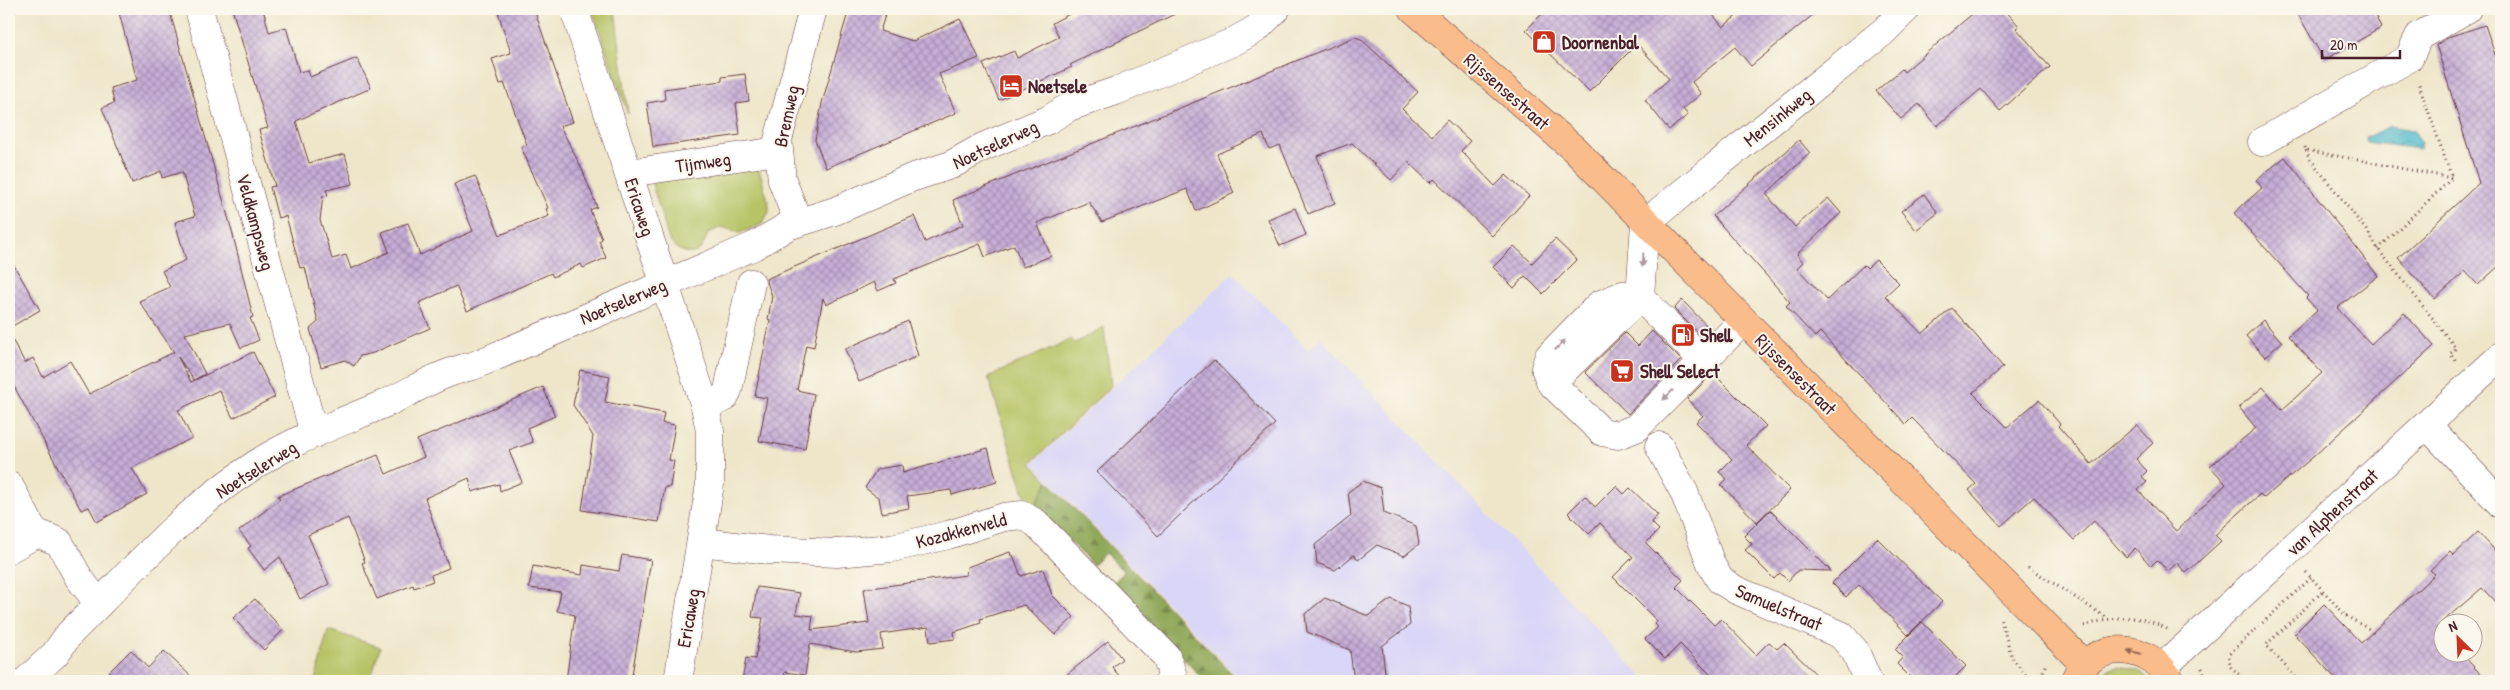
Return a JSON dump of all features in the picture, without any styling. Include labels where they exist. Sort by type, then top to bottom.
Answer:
[{"type":"main road","name":"Rijssensestraat","points":[[1413,9],[1574,150],[1743,321],[2079,673]]},
{"type":"main road","points":[[2079,673],[2100,654],[2118,649],[2142,654],[2166,675]]},
{"type":"street","name":"Veldkampsweg","points":[[198,9],[314,434]]},
{"type":"street","name":"Ericaweg","points":[[574,9],[705,406],[710,432],[710,484],[678,681]]},
{"type":"street","name":"Bremweg","points":[[798,222],[782,180],[777,152],[779,129],[813,9]]},
{"type":"street","name":"Noetselerweg","points":[[26,681],[50,659],[70,633],[189,516],[220,489],[265,458],[443,375],[473,366],[754,246],[798,222],[835,211],[911,178],[951,165],[983,147],[1048,120],[1069,107],[1116,91],[1233,42],[1256,29],[1276,9]]},
{"type":"street","name":"Mensinkweg","points":[[1645,222],[1883,32],[1906,9]]},
{"type":"street","points":[[2262,142],[2410,58],[2419,36],[2467,9]]},
{"type":"street","name":"Tijmweg","points":[[629,173],[777,152]]},
{"type":"street","points":[[1640,297],[1645,222]]},
{"type":"street","points":[[705,406],[724,398],[728,390],[751,283]]},
{"type":"street","points":[[1702,360],[1640,297],[1623,295],[1599,305],[1549,356],[1545,368],[1551,383],[1602,432],[1618,435],[1636,428],[1743,321]]},
{"type":"street","name":"van Alphenstraat","points":[[2166,675],[2288,553],[2501,356]]},
{"type":"street","points":[[2427,425],[2501,504]]},
{"type":"street","name":"Samuelstraat","points":[[1659,446],[1684,492],[1712,566],[1720,580],[1736,590],[1841,635],[1854,651],[1868,681]]},
{"type":"street","points":[[9,485],[37,533],[59,542],[79,578],[99,604]]},
{"type":"street","name":"Kozakkenveld","points":[[701,542],[770,550],[846,552],[892,548],[948,535],[1004,517],[1022,515],[1036,523],[1166,656],[1172,673],[1169,681]]},
{"type":"street","points":[[9,549],[37,533]]},
{"type":"path","points":[[2410,58],[2452,178]]},
{"type":"path","points":[[2294,124],[2310,159],[2456,348],[2450,354],[2474,380]]},
{"type":"path","points":[[2306,150],[2452,178]]},
{"type":"path","points":[[2378,249],[2452,178]]},
{"type":"path","points":[[2288,553],[2346,616],[2371,630]]},
{"type":"path","points":[[2246,681],[2231,667],[2228,655],[2311,578]]},
{"type":"path","points":[[2299,681],[2266,645],[2324,591]]},
{"type":"path","points":[[2346,616],[2350,613]]},
{"type":"shaded area","points":[[1233,273],[1308,350],[1321,338],[1646,681],[1242,681],[1033,463]]},
{"type":"green space","points":[[592,9],[615,9],[628,114]]},
{"type":"green space","points":[[757,162],[769,205],[769,212],[762,224],[740,233],[722,227],[708,233],[701,248],[693,253],[679,250],[669,240],[650,177]]},
{"type":"green space","points":[[1104,327],[1111,386],[1031,463],[1048,481],[1035,505],[1024,493],[988,377],[1071,339],[1075,343]]},
{"type":"green space","points":[[1048,481],[1239,681],[1205,681],[1112,584],[1124,572],[1105,553],[1093,565],[1035,505]]},
{"type":"green space","points":[[328,630],[380,647],[370,681],[315,681]]},
{"type":"green space","points":[[2118,667],[2139,671],[2150,681],[2095,681],[2108,670]]},
{"type":"water","points":[[2390,126],[2414,130],[2421,143],[2419,149],[2366,142],[2365,138]]},
{"type":"building","points":[[118,9],[169,9],[232,231],[253,317],[250,318],[259,340],[241,348],[230,323],[185,334],[205,374],[194,380],[178,357],[191,382],[253,352],[275,397],[233,418],[219,390],[178,410],[192,438],[132,468],[147,494],[97,522],[89,507],[81,510],[9,377],[9,334],[25,363],[33,358],[43,377],[70,361],[89,394],[174,352],[139,301],[170,287],[162,271],[186,260],[175,222],[195,216],[182,172],[162,178],[161,171],[132,183],[102,108],[114,103],[111,88],[137,80]]},
{"type":"building","points":[[232,9],[263,9],[269,32],[286,27],[299,72],[308,70],[310,77],[357,58],[371,88],[296,121],[309,163],[345,154],[353,184],[326,190],[328,195],[323,196],[320,220],[332,259],[346,255],[351,269],[389,252],[382,232],[408,223],[420,255],[473,231],[454,184],[475,176],[500,235],[549,216],[546,209],[548,208],[521,147],[527,145],[504,83],[500,84],[492,59],[511,53],[497,9],[534,9],[573,122],[560,126],[582,169],[597,207],[590,210],[602,239],[599,241],[606,258],[583,268],[581,264],[553,277],[551,273],[467,311],[456,286],[419,303],[430,328],[373,353],[360,356],[354,366],[345,360],[321,367],[310,329],[318,322],[305,267],[300,268],[286,216],[278,218],[270,187],[275,186],[259,130],[268,128]]},
{"type":"building","points":[[849,9],[887,9],[880,31],[913,41],[960,19],[979,58],[939,74],[956,113],[826,168],[815,140],[822,103]]},
{"type":"building","points":[[1079,9],[1185,9],[1070,65],[1072,67],[999,100],[983,64],[1014,51],[1017,58],[1059,37],[1052,23]]},
{"type":"building","points":[[1547,9],[1708,9],[1723,27],[1745,9],[1820,9],[1751,66],[1735,47],[1692,82],[1701,94],[1683,109],[1688,115],[1669,130],[1645,100],[1669,79],[1637,44],[1589,92],[1526,30]]},
{"type":"building","points":[[1978,9],[2004,9],[2019,26],[2016,28],[2050,67],[2000,111],[1981,89],[1937,126],[1919,104],[1901,119],[1876,91],[1902,69],[1904,72]]},
{"type":"building","points":[[2295,9],[2372,9],[2381,28],[2324,60]]},
{"type":"building","points":[[2485,25],[2501,72],[2501,264],[2478,285],[2465,271],[2435,299],[2398,258],[2479,183],[2436,45],[2451,36]]},
{"type":"building","points":[[1355,37],[1361,39],[1418,92],[1402,109],[1432,136],[1447,120],[1470,141],[1461,151],[1495,186],[1506,175],[1529,196],[1492,236],[1434,179],[1430,183],[1408,162],[1391,180],[1352,143],[1317,156],[1335,203],[1308,214],[1280,145],[1269,149],[1263,134],[1217,154],[1234,193],[1196,211],[1187,189],[1102,222],[1089,202],[1037,223],[1051,256],[1023,267],[1014,245],[985,257],[980,244],[894,279],[896,283],[878,291],[874,282],[826,305],[823,298],[814,347],[806,345],[797,390],[814,394],[805,449],[759,441],[767,398],[755,396],[770,320],[768,319],[772,296],[766,279],[914,216],[925,242],[963,225],[953,200]]},
{"type":"building","points":[[745,74],[749,101],[736,103],[740,135],[653,147],[647,103],[665,100],[664,89],[722,81],[722,77]]},
{"type":"building","points":[[1799,140],[1810,153],[1766,194],[1795,227],[1828,198],[1841,213],[1797,254],[1803,262],[1797,268],[1827,300],[1864,265],[1867,268],[1876,260],[1899,283],[1885,296],[1922,334],[1952,308],[2003,367],[1973,393],[2007,427],[2039,400],[2060,424],[2058,426],[2091,464],[2137,425],[2153,443],[2136,459],[2147,471],[2142,476],[2147,482],[2138,490],[2176,531],[2226,484],[2210,466],[2256,428],[2239,407],[2263,387],[2282,410],[2322,373],[2288,336],[2317,310],[2306,298],[2308,296],[2234,213],[2262,188],[2256,180],[2285,157],[2378,276],[2337,308],[2371,344],[2404,313],[2434,346],[2313,457],[2264,498],[2260,494],[2215,535],[2221,541],[2186,573],[2177,563],[2168,571],[2157,560],[2151,566],[2135,548],[2126,557],[2094,521],[2074,540],[2034,497],[2001,526],[1969,490],[1976,484],[1912,418],[1906,424],[1820,332],[1815,337],[1786,306],[1790,302],[1713,216]]},
{"type":"building","points":[[1924,194],[1938,213],[1916,230],[1901,211]]},
{"type":"building","points":[[1295,208],[1306,235],[1280,246],[1268,219]]},
{"type":"building","points":[[1555,239],[1577,260],[1543,294],[1525,276],[1514,288],[1493,267],[1514,246],[1532,263]]},
{"type":"building","points":[[9,257],[40,310],[9,328]]},
{"type":"building","points":[[1682,300],[1711,330],[1703,338],[1674,309]]},
{"type":"building","points":[[2263,320],[2282,342],[2265,357],[2246,336]]},
{"type":"building","points":[[908,321],[918,356],[859,382],[845,349]]},
{"type":"building","points":[[1652,331],[1681,360],[1628,414],[1585,372],[1625,333],[1638,346]]},
{"type":"building","points":[[1214,360],[1275,424],[1158,536],[1097,472]]},
{"type":"building","points":[[580,370],[610,376],[605,402],[664,413],[662,423],[675,425],[669,460],[674,461],[670,487],[665,487],[659,522],[582,510],[593,436],[573,405]]},
{"type":"building","points":[[1713,373],[1766,426],[1746,445],[1790,490],[1757,522],[1721,485],[1727,479],[1719,472],[1732,459],[1696,422],[1703,416],[1687,399]]},
{"type":"building","points":[[543,387],[555,416],[527,428],[533,442],[509,451],[522,482],[500,491],[499,484],[472,492],[469,478],[425,498],[449,568],[431,575],[433,581],[414,588],[413,585],[377,599],[362,563],[365,562],[348,518],[308,535],[329,584],[300,599],[280,557],[264,570],[248,548],[251,546],[239,531],[280,499],[278,496],[378,455],[386,474],[424,457],[417,440]]},
{"type":"building","points":[[988,448],[997,482],[952,495],[951,490],[907,496],[909,508],[882,513],[879,498],[865,488],[877,469],[902,465],[903,473]]},
{"type":"building","points":[[1363,481],[1381,488],[1384,513],[1416,526],[1419,544],[1404,556],[1377,545],[1358,560],[1354,555],[1335,570],[1317,563],[1315,545],[1351,516],[1348,492]]},
{"type":"building","points":[[1616,486],[1624,494],[1630,488],[1658,515],[1651,522],[1659,530],[1646,543],[1683,580],[1676,587],[1714,625],[1721,619],[1756,655],[1769,642],[1777,649],[1784,643],[1823,681],[1717,681],[1680,644],[1665,659],[1645,639],[1658,627],[1655,624],[1657,621],[1613,577],[1633,557],[1600,523],[1589,534],[1568,513],[1585,496],[1595,507]]},
{"type":"building","points":[[1770,510],[1831,571],[1798,570],[1788,581],[1780,573],[1774,579],[1745,550],[1752,544],[1744,536]]},
{"type":"building","points":[[2478,532],[2501,557],[2501,608],[2482,588],[2454,612],[2432,612],[2432,662],[2469,662],[2487,681],[2338,681],[2294,634],[2324,604],[2361,643],[2435,574],[2430,570],[2450,551],[2454,555]]},
{"type":"building","points":[[1877,538],[1942,602],[1908,635],[1859,585],[1846,597],[1832,583]]},
{"type":"building","points":[[1010,552],[1021,576],[1043,569],[1052,595],[1074,617],[1055,635],[1024,605],[980,619],[981,623],[954,632],[955,639],[930,642],[928,627],[881,634],[883,649],[856,652],[810,644],[805,675],[785,672],[783,681],[742,681],[746,658],[755,659],[763,618],[752,617],[757,587],[800,593],[796,614],[813,616],[811,630],[869,623],[864,589],[966,575],[967,567]]},
{"type":"building","points":[[622,555],[651,560],[631,681],[566,681],[575,615],[557,611],[561,592],[529,588],[533,566],[582,575],[583,565],[619,571]]},
{"type":"building","points":[[1325,598],[1368,616],[1391,599],[1408,606],[1410,625],[1382,646],[1386,681],[1369,681],[1353,674],[1350,650],[1307,632],[1305,614]]},
{"type":"building","points":[[255,599],[283,630],[264,650],[233,618]]},
{"type":"building","points":[[1922,622],[1966,666],[1951,681],[1914,681],[1897,664],[1903,657],[1895,649]]},
{"type":"building","points":[[1108,641],[1122,659],[1112,667],[1123,681],[1059,681]]},
{"type":"building","points":[[131,650],[148,668],[164,651],[196,681],[100,681]]},
{"type":"place","name":"Doornenbal","points":[[1544,42]]},
{"type":"place","name":"Noetsele","points":[[1011,86]]},
{"type":"place","name":"Shell","points":[[1683,335]]},
{"type":"place","name":"Shell Select","points":[[1622,371]]}]
